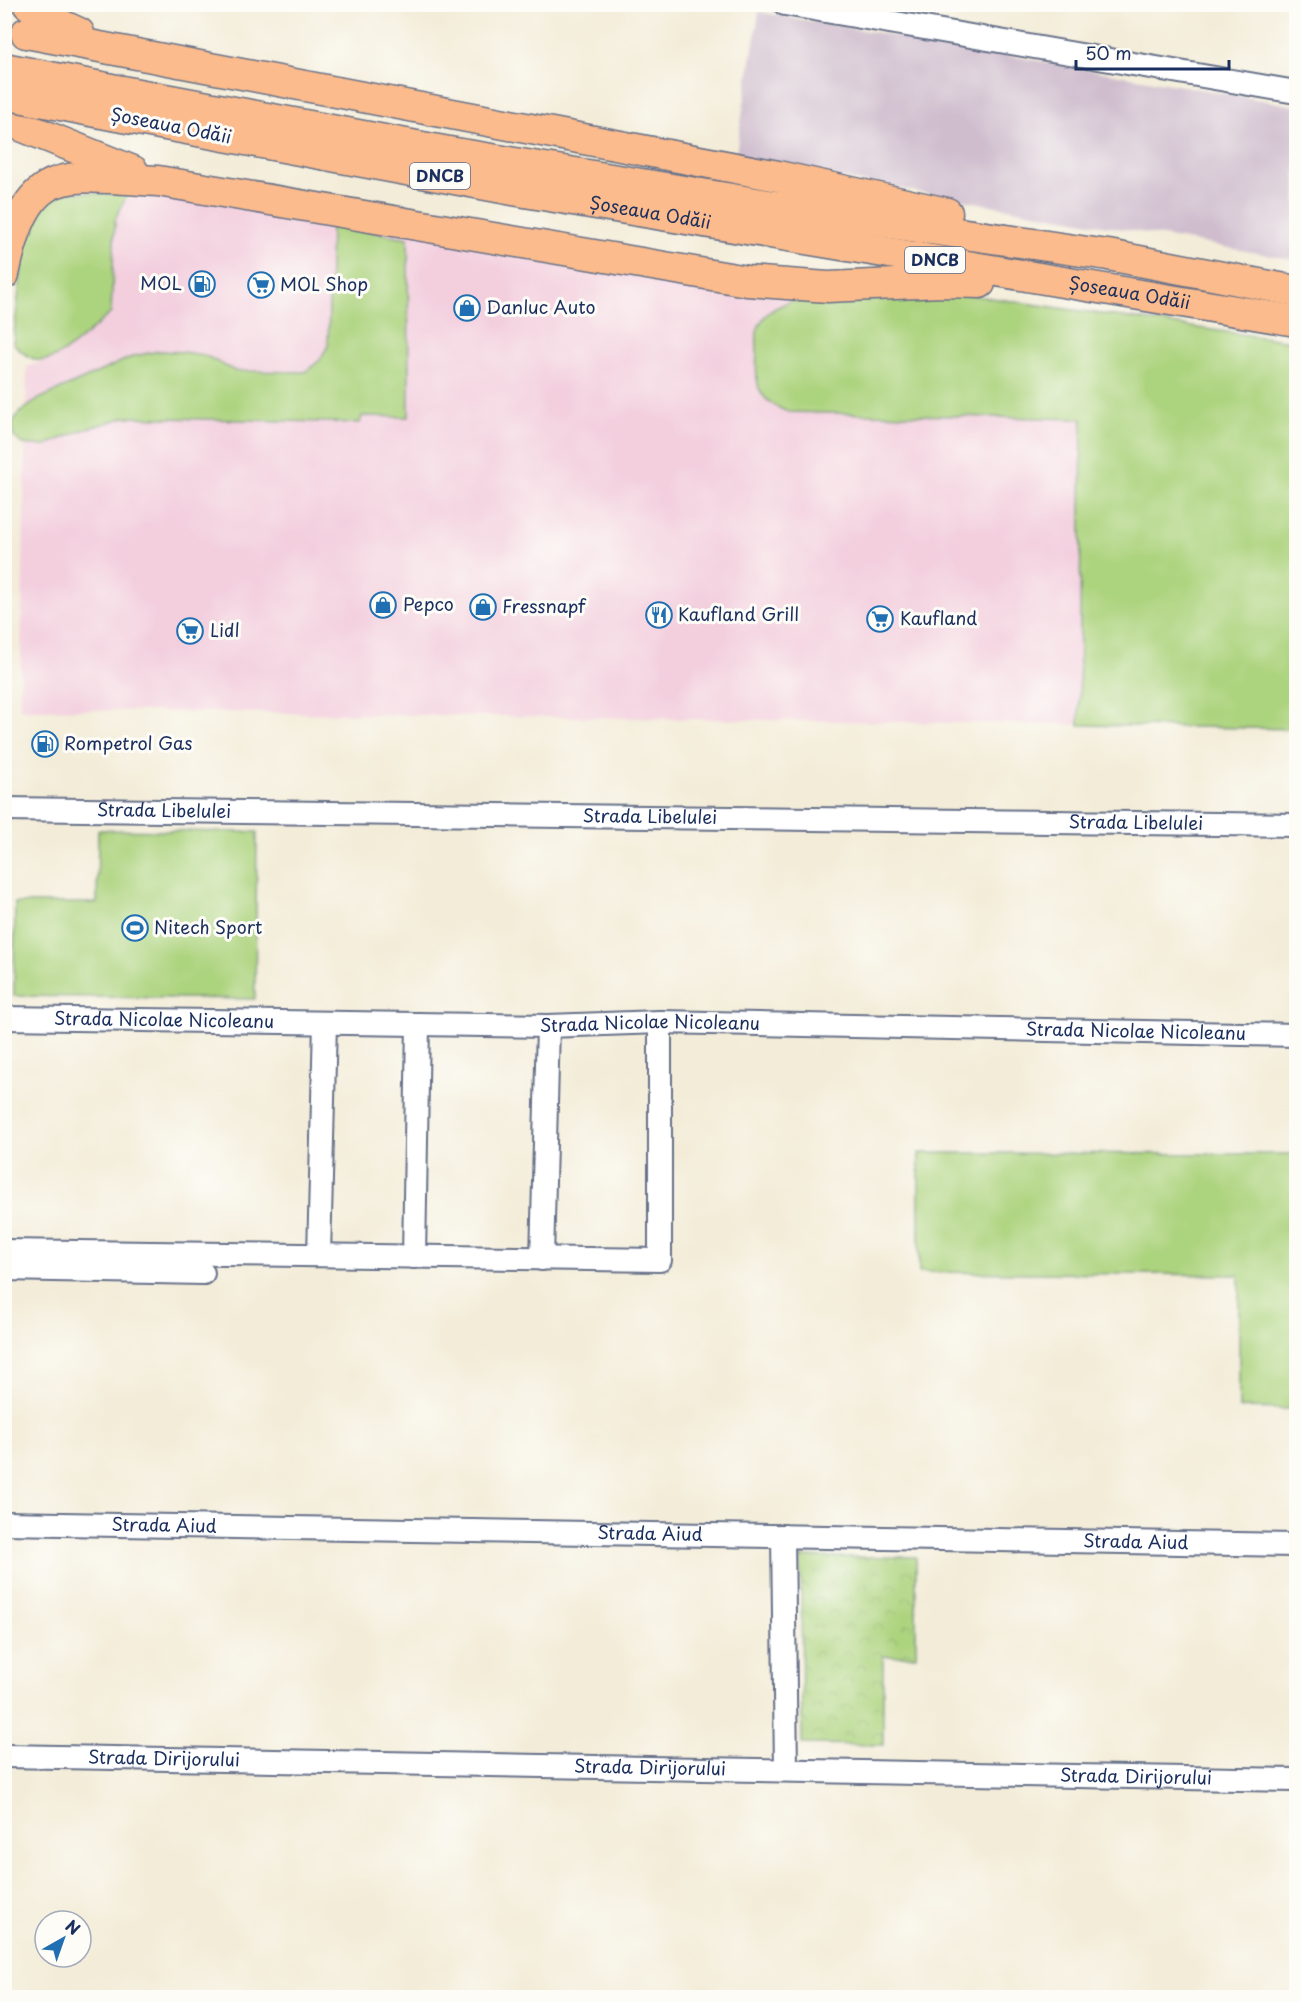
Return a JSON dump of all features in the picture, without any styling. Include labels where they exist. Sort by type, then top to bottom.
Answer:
[{"type":"main road","points":[[16,18],[168,61],[778,176],[931,209],[1108,255]]},
{"type":"main road","points":[[16,18],[41,59],[42,88],[36,102],[8,130],[158,181]]},
{"type":"main road","name":"Șoseaua Odăii","points":[[4,68],[120,104],[513,190],[1296,321]]},
{"type":"main road","name":"Șoseaua Odăii","points":[[4,94],[120,104],[461,154],[768,205],[1108,255],[1296,291]]},
{"type":"main road","points":[[4,274],[21,214],[29,201],[40,189],[76,178],[158,181],[747,281],[828,287],[941,282],[1106,288]]},
{"type":"street","points":[[784,4],[1296,92]]},
{"type":"street","name":"Strada Libelulei","points":[[4,809],[1296,825]]},
{"type":"street","name":"Strada Nicolae Nicoleanu","points":[[4,1018],[548,1026],[660,1022],[1296,1035]]},
{"type":"street","points":[[4,1251],[660,1260],[660,1022]]},
{"type":"street","points":[[319,1255],[325,1023]]},
{"type":"street","points":[[414,1257],[418,1024]]},
{"type":"street","points":[[542,1258],[548,1026]]},
{"type":"street","points":[[4,1269],[203,1273]]},
{"type":"street","name":"Strada Aiud","points":[[4,1522],[1296,1545]]},
{"type":"street","points":[[783,1536],[786,1770]]},
{"type":"street","name":"Strada Dirijorului","points":[[4,1756],[1296,1780]]},
{"type":"shaded area","points":[[759,12],[1296,106],[1296,260],[735,159]]},
{"type":"shaded area","points":[[142,193],[1164,321],[1162,726],[20,709],[27,367],[62,354],[112,313],[115,221],[124,202]]},
{"type":"green space","points":[[68,192],[127,195],[115,220],[111,313],[61,354],[40,360],[23,353],[13,343],[25,238],[48,200]]},
{"type":"green space","points":[[331,225],[408,238],[409,417],[362,416],[360,423],[125,417],[80,431],[44,446],[22,444],[13,436],[13,422],[19,413],[39,399],[134,356],[159,351],[183,352],[204,355],[235,371],[305,372],[319,361],[328,346]]},
{"type":"green space","points":[[963,294],[1296,342],[1296,729],[1079,725],[1082,419],[788,412],[768,401],[759,388],[756,371],[758,328],[767,315],[782,305],[791,301]]},
{"type":"green space","name":"Nitech Sport","points":[[98,830],[257,832],[255,999],[14,996],[15,903],[97,903]]},
{"type":"green space","points":[[919,1153],[1296,1154],[1296,1409],[1239,1408],[1239,1275],[919,1272]]},
{"type":"green space","points":[[801,1557],[916,1557],[916,1656],[883,1656],[883,1745],[802,1744]]},
{"type":"place","name":"MOL","points":[[202,284]]},
{"type":"place","name":"MOL Shop","points":[[261,285]]},
{"type":"place","name":"Danluc Auto","points":[[467,308]]},
{"type":"place","name":"Pepco","points":[[383,605]]},
{"type":"place","name":"Fressnapf","points":[[483,607]]},
{"type":"place","name":"Kaufland Grill","points":[[659,615]]},
{"type":"place","name":"Kaufland","points":[[880,619]]},
{"type":"place","name":"Lidl","points":[[190,631]]},
{"type":"place","name":"Rompetrol Gas","points":[[45,744]]},
{"type":"place","name":"Nitech Sport","points":[[135,928]]}]
